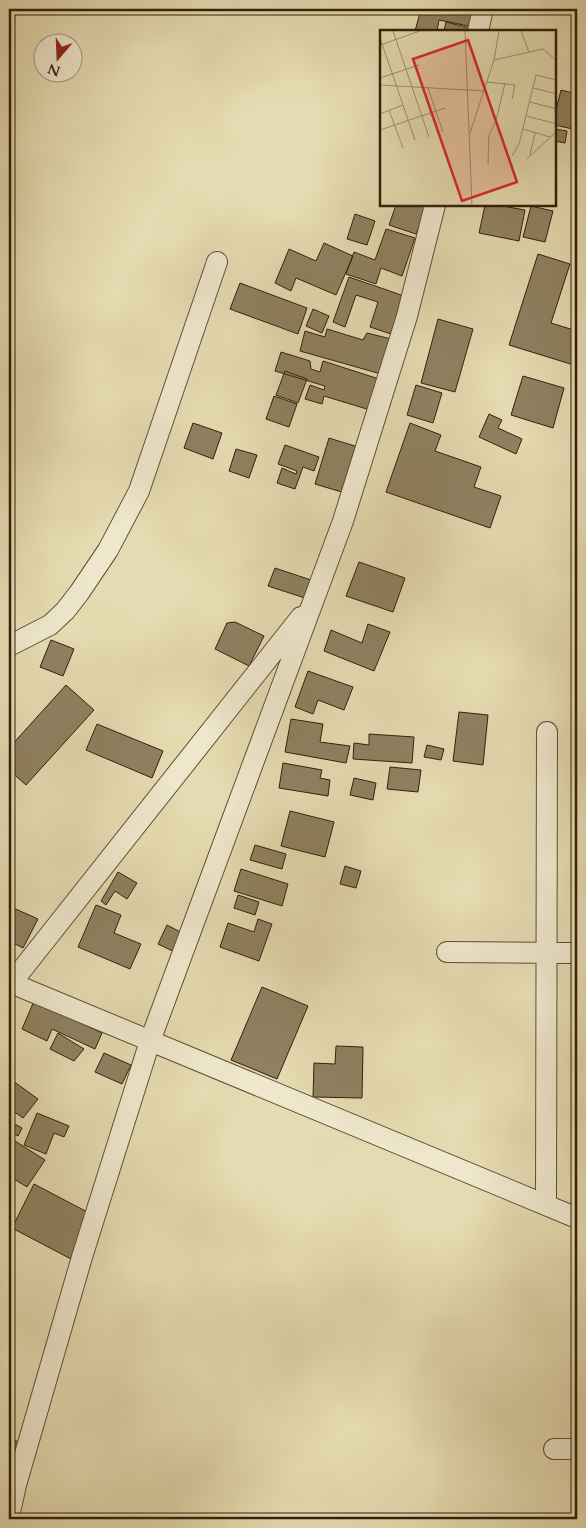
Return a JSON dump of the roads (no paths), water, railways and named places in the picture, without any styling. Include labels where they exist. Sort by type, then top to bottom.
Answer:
[{"type":"street","points":[[478,30],[483,9]]},
{"type":"street","points":[[9,1517],[16,1485],[82,1257],[150,1041],[344,521],[407,316],[435,206]]},
{"type":"street","points":[[9,646],[50,625],[65,611],[108,550],[139,491],[217,262]]},
{"type":"street","points":[[313,601],[10,985],[577,1218]]},
{"type":"street","points":[[546,1205],[547,732]]},
{"type":"street","points":[[447,952],[577,953]]},
{"type":"street","points":[[554,1449],[577,1449]]}]
